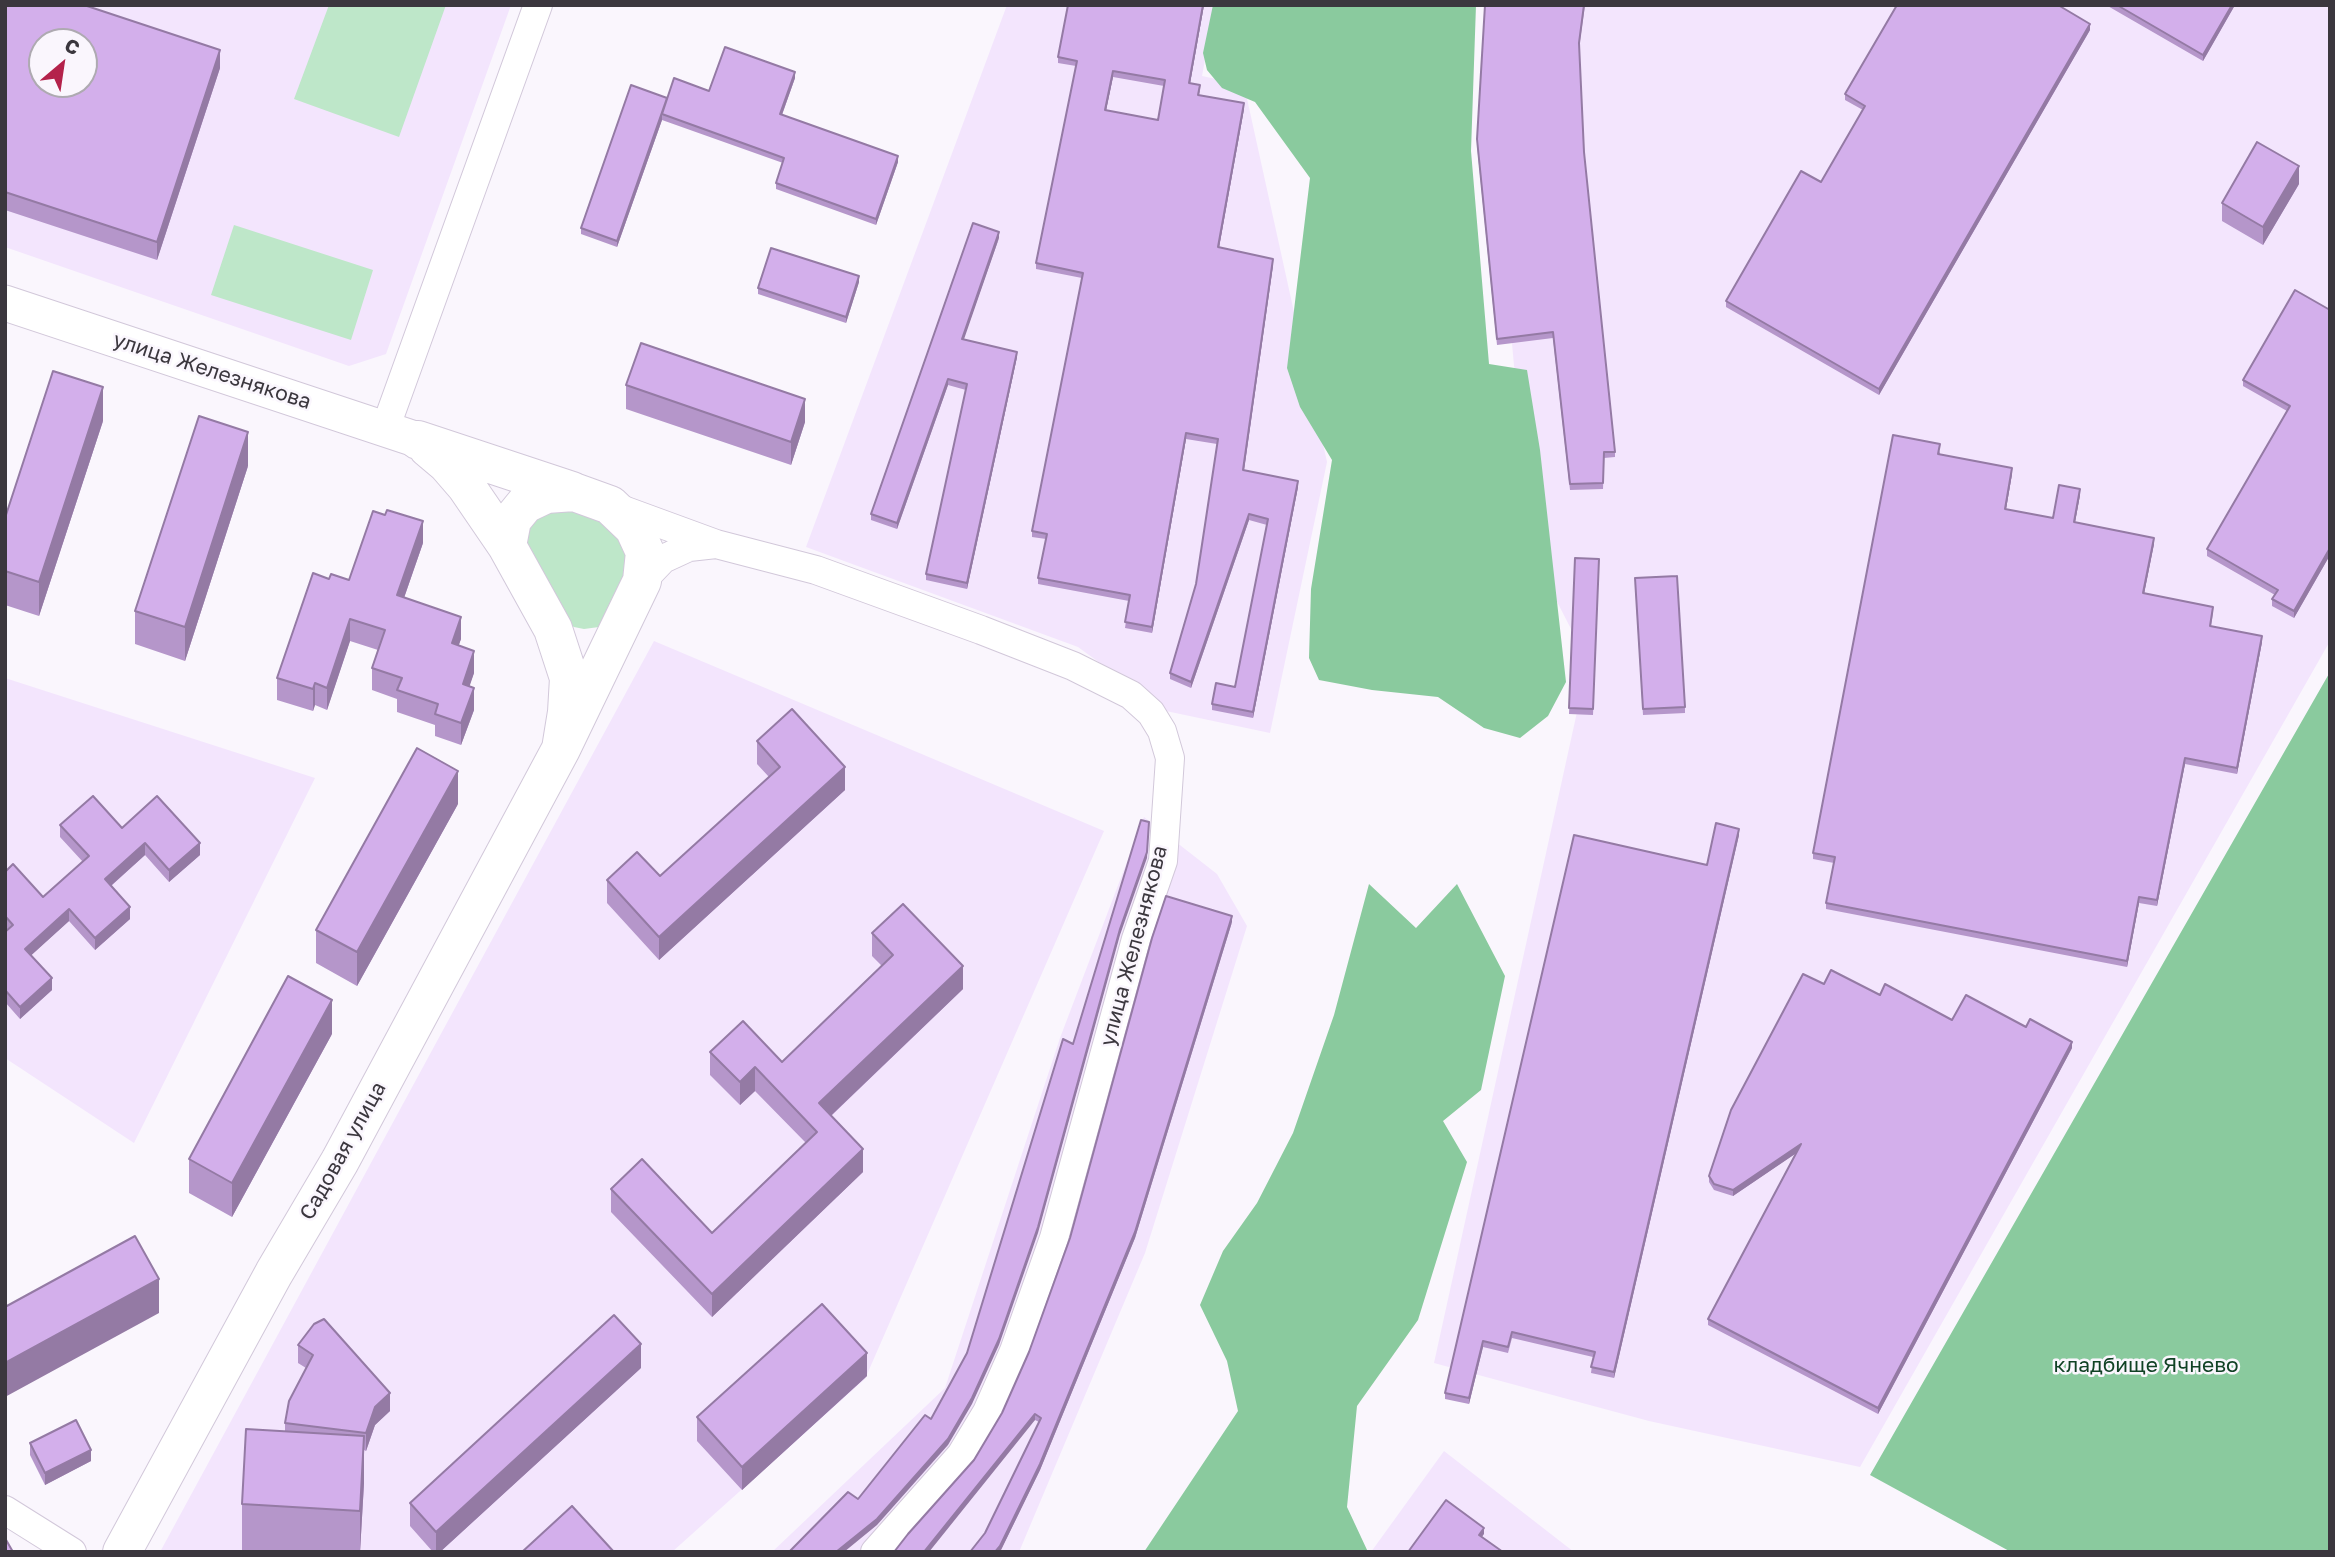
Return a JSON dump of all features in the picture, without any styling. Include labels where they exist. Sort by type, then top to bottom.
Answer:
[{"type":"main road","name":"улица Железнякова","points":[[402,435],[574,492]]},
{"type":"main road","name":"улица Железнякова","points":[[402,435],[447,464],[466,486],[507,546]]},
{"type":"main road","points":[[553,629],[570,638],[584,641],[604,638],[622,624],[642,581],[645,552],[634,528],[610,505],[574,492],[545,494],[525,504],[512,520],[507,546],[553,629],[569,678],[561,749]]},
{"type":"main road","name":"Садовая улица","points":[[122,1552],[274,1273],[340,1161],[561,749],[622,624]]},
{"type":"street","points":[[402,435],[538,5]]},
{"type":"street","name":"улица Железнякова","points":[[5,303],[402,435]]},
{"type":"street","name":"улица Железнякова","points":[[610,505],[716,544],[816,570],[1073,666],[1131,695],[1151,713],[1162,731],[1170,758],[1163,861],[1136,939],[1054,1238],[1014,1351],[987,1412],[961,1455],[875,1552]]},
{"type":"street","name":"улица Железнякова","points":[[642,581],[663,559],[689,547],[716,544]]},
{"type":"street","points":[[5,1510],[72,1552]]},
{"type":"shaded area","points":[[5,5],[511,5],[386,354],[349,366],[5,247]]},
{"type":"shaded area","points":[[1007,5],[1215,5],[1202,76],[1244,85],[1327,462],[1270,733],[1166,711],[1078,647],[806,547]]},
{"type":"shaded area","points":[[1499,5],[2330,5],[2330,641],[1860,1467],[1649,1421],[1434,1363],[1588,662],[1531,551],[1494,147]]},
{"type":"shaded area","points":[[654,641],[1104,831],[865,1379],[672,1552],[160,1552]]},
{"type":"shaded area","points":[[5,678],[315,778],[134,1143],[5,1058]]},
{"type":"shaded area","points":[[1144,817],[1217,874],[1247,926],[1145,1253],[1019,1552],[772,1552],[945,1388],[1060,1038]]},
{"type":"shaded area","points":[[1444,1451],[1574,1552],[1371,1552]]},
{"type":"green space","points":[[329,5],[446,5],[399,137],[294,99]]},
{"type":"green space","points":[[1213,5],[1476,5],[1471,151],[1489,364],[1527,370],[1540,450],[1566,682],[1548,716],[1520,738],[1484,728],[1438,697],[1372,690],[1319,680],[1309,658],[1311,589],[1332,460],[1300,407],[1287,368],[1310,178],[1255,102],[1222,88],[1207,70],[1203,53]]},
{"type":"green space","points":[[234,225],[373,270],[351,340],[211,295]]},
{"type":"green space","points":[[549,507],[603,517],[623,536],[629,578],[599,627],[584,629],[565,622],[521,544],[525,527]]},
{"type":"green space","name":"кладбище Ячнево","points":[[2330,672],[2330,1552],[2011,1552],[1870,1475]]},
{"type":"green space","points":[[1369,884],[1416,928],[1457,884],[1505,976],[1481,1090],[1443,1121],[1467,1162],[1418,1320],[1357,1406],[1347,1507],[1368,1552],[1144,1552],[1238,1411],[1227,1361],[1200,1305],[1223,1251],[1257,1203],[1293,1133],[1334,1015]]},
{"type":"building","points":[[5,5],[84,5],[220,50],[157,242],[5,192]]},
{"type":"building","points":[[1068,5],[1203,5],[1189,83],[1200,85],[1198,95],[1244,103],[1218,247],[1273,259],[1243,470],[1298,481],[1253,712],[1212,704],[1216,683],[1235,687],[1268,519],[1249,514],[1191,682],[1170,673],[1196,584],[1218,439],[1186,433],[1152,627],[1125,622],[1130,595],[1038,578],[1047,534],[1032,531],[1083,273],[1036,263],[1077,61],[1058,57]],"holes":[[[1113,71],[1165,80],[1158,120],[1105,110]]]},
{"type":"building","points":[[1485,5],[1584,5],[1579,43],[1584,152],[1615,452],[1604,452],[1603,483],[1570,484],[1553,332],[1497,339],[1477,139]]},
{"type":"building","points":[[1897,5],[2058,5],[2090,24],[1879,389],[1726,301],[1801,171],[1821,182],[1865,106],[1845,94]]},
{"type":"building","points":[[2117,5],[2232,5],[2203,55]]},
{"type":"building","points":[[725,47],[795,72],[780,114],[898,156],[876,219],[776,183],[784,158],[662,114],[674,78],[709,91]]},
{"type":"building","points":[[631,85],[667,98],[617,241],[581,228]]},
{"type":"building","points":[[2257,142],[2299,166],[2263,227],[2222,203]]},
{"type":"building","points":[[973,223],[999,232],[962,339],[1017,352],[967,583],[926,574],[967,384],[948,379],[897,523],[871,514]]},
{"type":"building","points":[[771,248],[859,276],[846,317],[758,288]]},
{"type":"building","points":[[2295,290],[2330,310],[2330,548],[2294,611],[2272,599],[2278,590],[2207,549],[2290,406],[2243,380]]},
{"type":"building","points":[[641,343],[805,399],[791,442],[626,385]]},
{"type":"building","points":[[53,371],[103,387],[39,582],[5,571],[5,518]]},
{"type":"building","points":[[199,416],[248,432],[185,627],[135,611]]},
{"type":"building","points":[[1893,435],[1940,444],[1938,454],[2012,468],[2005,509],[2053,518],[2059,485],[2080,489],[2074,522],[2154,538],[2143,593],[2213,607],[2210,626],[2262,636],[2237,768],[2185,758],[2157,900],[2139,897],[2127,961],[1826,903],[1835,857],[1813,853]]},
{"type":"building","points":[[387,510],[423,521],[397,595],[461,617],[452,643],[474,651],[463,684],[474,688],[461,723],[435,714],[438,704],[397,690],[402,678],[372,668],[385,630],[350,619],[327,688],[315,683],[313,689],[277,678],[313,573],[329,579],[331,574],[349,580],[373,511],[385,515]]},
{"type":"building","points":[[1575,558],[1599,559],[1593,709],[1569,708]]},
{"type":"building","points":[[1677,576],[1685,707],[1643,709],[1635,578]]},
{"type":"building","points":[[792,709],[845,767],[659,937],[607,880],[637,852],[660,876],[780,767],[757,741]]},
{"type":"building","points":[[417,748],[458,771],[357,952],[316,930]]},
{"type":"building","points":[[93,796],[122,828],[157,796],[200,843],[169,870],[145,843],[105,879],[130,907],[95,938],[69,909],[25,949],[52,978],[20,1007],[5,990],[5,932],[13,925],[5,916],[5,872],[13,864],[43,897],[89,856],[60,825]]},
{"type":"building","points":[[1141,820],[1149,822],[1147,852],[1120,929],[1038,1227],[999,1339],[972,1398],[948,1439],[877,1519],[836,1552],[789,1552],[848,1492],[858,1499],[925,1415],[931,1419],[967,1353],[1063,1039],[1073,1044]]},
{"type":"building","points":[[1716,823],[1739,829],[1614,1372],[1591,1367],[1595,1352],[1512,1332],[1508,1347],[1483,1341],[1469,1398],[1445,1393],[1574,835],[1707,865]]},
{"type":"building","points":[[1166,896],[1232,916],[1135,1232],[1040,1464],[995,1552],[970,1552],[985,1533],[1041,1418],[1035,1414],[924,1552],[894,1552],[974,1460],[1002,1413],[1029,1352],[1070,1238],[1152,938]]},
{"type":"building","points":[[903,904],[963,966],[819,1103],[863,1149],[712,1294],[611,1189],[642,1159],[712,1233],[817,1132],[755,1067],[740,1082],[710,1052],[743,1021],[782,1062],[893,955],[872,933]]},
{"type":"building","points":[[1831,970],[1880,995],[1885,984],[1952,1020],[1966,995],[2026,1027],[2030,1019],[2072,1042],[1878,1408],[1708,1319],[1801,1144],[1733,1190],[1714,1184],[1709,1176],[1731,1110],[1803,974],[1824,984]]},
{"type":"building","points":[[288,976],[332,1000],[232,1183],[189,1159]]},
{"type":"building","points":[[135,1236],[159,1279],[5,1363],[5,1307]]},
{"type":"building","points":[[822,1304],[867,1353],[742,1467],[697,1417]]},
{"type":"building","points":[[614,1315],[641,1344],[436,1532],[410,1503]]},
{"type":"building","points":[[324,1319],[390,1393],[375,1407],[366,1433],[285,1423],[289,1401],[313,1355],[298,1345],[314,1324]]},
{"type":"building","points":[[76,1420],[91,1450],[45,1473],[30,1443]]},
{"type":"building","points":[[246,1429],[364,1436],[360,1511],[242,1504]]},
{"type":"building","points":[[1446,1500],[1484,1528],[1479,1535],[1503,1552],[1408,1552]]},
{"type":"building","points":[[572,1506],[614,1552],[522,1552]]},
{"type":"building","points":[[5,1538],[13,1552],[5,1552]]}]
